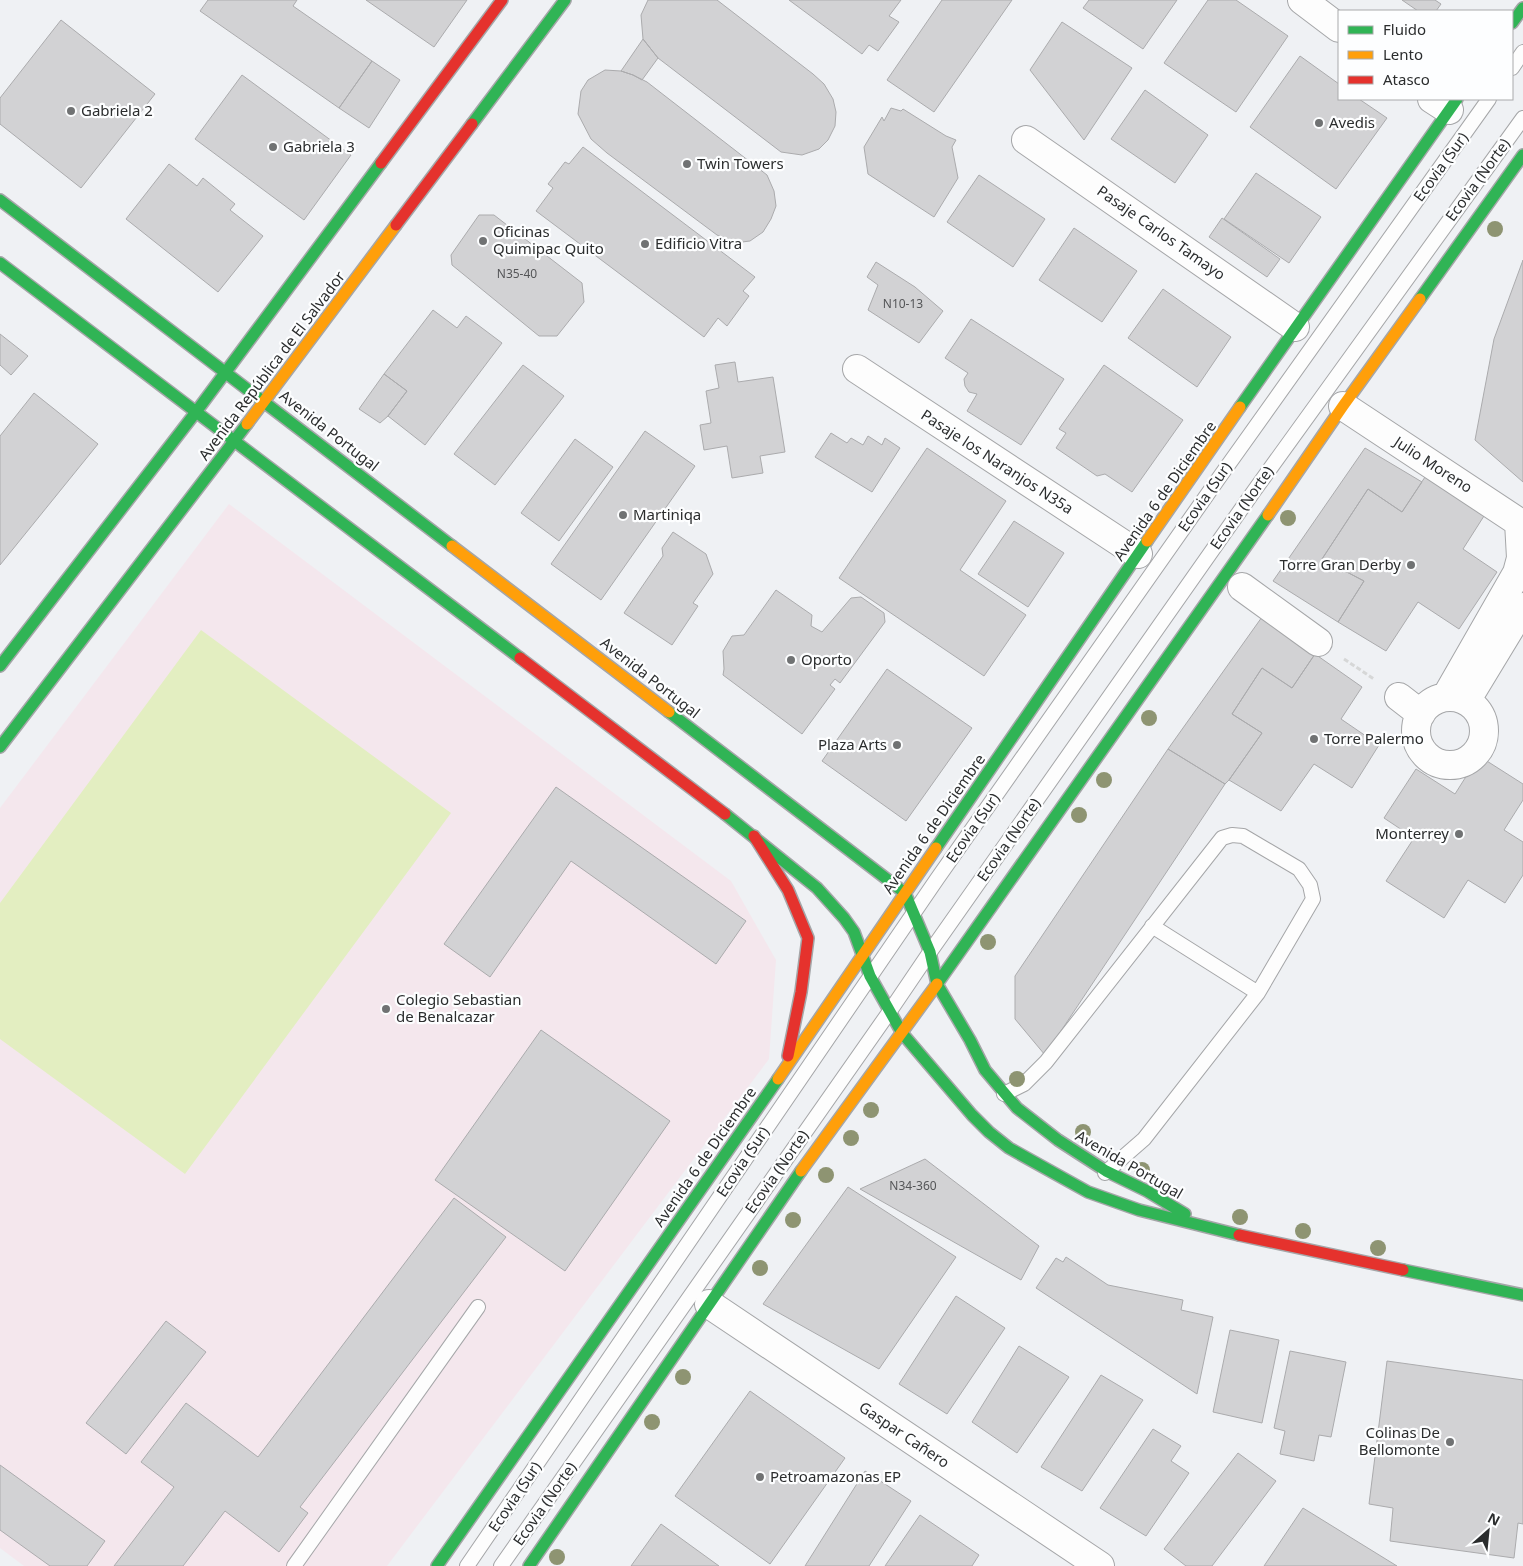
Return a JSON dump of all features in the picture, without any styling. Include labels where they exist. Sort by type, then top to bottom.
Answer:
[{"type":"main road","points":[[0,666],[196,412],[502,0]]},
{"type":"main road","name":"Avenida República de El Salvador","points":[[0,747],[234,441],[565,0]]},
{"type":"main road","points":[[1513,22],[1523,8]]},
{"type":"main road","name":"Avenida 6 de Diciembre","points":[[437,1566],[786,1069],[863,954],[1296,327],[1446,102]]},
{"type":"main road","points":[[529,1566],[820,1144],[937,984],[1226,577],[1343,406],[1523,155]]},
{"type":"main road","name":"Avenida Portugal","points":[[0,200],[905,893],[930,952],[937,984],[970,1040],[985,1070],[1004,1094],[1017,1108],[1058,1140],[1106,1171],[1147,1191],[1210,1229]]},
{"type":"main road","name":"Avenida Portugal","points":[[0,263],[754,836],[817,888],[854,932],[870,976],[902,1033],[972,1115],[1008,1148],[1088,1192],[1139,1210],[1210,1229],[1523,1295]]},
{"type":"main road","points":[[754,836],[788,890],[808,938],[801,992],[786,1069]]},
{"type":"street","points":[[1302,0],[1338,27]]},
{"type":"street","name":"Pasaje Carlos Tamayo","points":[[1026,140],[1296,327]]},
{"type":"street","name":"Pasaje los Naranjos N35a","points":[[857,369],[1138,554]]},
{"type":"street","name":"Julio Moreno","points":[[1343,406],[1521,523]]},
{"type":"street","points":[[1456,699],[1517,573],[1521,558],[1521,523]]},
{"type":"street","points":[[1242,587],[1318,642]]},
{"type":"street","points":[[1456,699],[1523,607]]},
{"type":"street","points":[[1399,697],[1421,714]]},
{"type":"street","points":[[1456,699],[1475,708],[1482,717],[1485,728],[1484,740],[1479,751],[1470,759],[1460,764],[1448,765],[1437,762],[1420,748],[1416,736],[1417,725],[1421,714],[1427,706],[1436,700],[1456,699]]},
{"type":"street","name":"Gaspar Cañero","points":[[709,1304],[1100,1566]]},
{"type":"lane","points":[[1513,67],[1523,52]]},
{"type":"lane","name":"Ecovia (Sur)","points":[[468,1566],[913,914],[1215,483],[1489,100]]},
{"type":"lane","name":"Ecovia (Norte)","points":[[501,1566],[1254,491],[1523,118]]},
{"type":"lane","points":[[1004,1094],[1024,1084],[1046,1062],[1222,838],[1232,835],[1243,836],[1299,869],[1310,885],[1313,899],[1258,993],[1144,1139],[1106,1171],[1088,1192]]},
{"type":"lane","points":[[1152,926],[1258,993]]},
{"type":"lane","points":[[294,1566],[478,1307]]},
{"type":"path","points":[[1318,642],[1399,697]]},
{"type":"shaded area","name":"Colegio Sebastian de Benalcazar","points":[[229,504],[731,881],[776,960],[769,1059],[387,1566],[24,1566],[0,1548],[0,808]]},
{"type":"green space","points":[[201,630],[451,813],[185,1174],[0,1039],[0,903]]},
{"type":"building","points":[[208,0],[297,0],[293,6],[372,61],[339,108],[200,11]]},
{"type":"building","points":[[366,0],[467,0],[434,47]]},
{"type":"building","name":"Twin Towers","points":[[648,0],[717,0],[813,74],[824,84],[833,99],[836,112],[835,126],[828,140],[819,149],[802,155],[781,152],[658,58],[643,39],[641,15]]},
{"type":"building","points":[[789,0],[901,0],[889,16],[899,22],[878,51],[869,45],[862,54]]},
{"type":"building","points":[[942,0],[1012,0],[934,112],[887,80]]},
{"type":"building","points":[[1089,0],[1177,0],[1143,49],[1083,8]]},
{"type":"building","points":[[1208,0],[1236,0],[1288,36],[1236,112],[1164,63]]},
{"type":"building","points":[[1402,0],[1435,0],[1441,4],[1437,10],[1417,10]]},
{"type":"building","name":"Gabriela 2","points":[[61,20],[155,94],[81,188],[0,124],[0,98]]},
{"type":"building","points":[[1062,22],[1132,68],[1084,140],[1030,70]]},
{"type":"building","points":[[643,39],[658,58],[642,80],[621,71]]},
{"type":"building","name":"Avedis","points":[[1300,56],[1338,83],[1338,100],[1360,100],[1387,118],[1336,189],[1250,127]]},
{"type":"building","points":[[372,61],[400,80],[369,128],[339,108]]},
{"type":"building","name":"Twin Towers","points":[[605,70],[621,71],[647,82],[767,175],[774,191],[776,206],[763,232],[750,241],[734,243],[717,235],[591,139],[578,114],[581,91],[588,80]]},
{"type":"building","name":"Gabriela 3","points":[[242,75],[351,155],[304,220],[195,139]]},
{"type":"building","points":[[1145,90],[1208,135],[1175,183],[1111,139]]},
{"type":"building","points":[[891,108],[901,111],[903,109],[946,136],[956,140],[952,147],[958,178],[934,217],[868,174],[864,147],[882,117],[884,121]]},
{"type":"building","name":"Edificio Vitra","points":[[583,147],[755,277],[743,291],[749,296],[727,326],[718,318],[704,337],[536,211],[553,188],[548,184],[565,162],[569,164]]},
{"type":"building","points":[[169,164],[197,186],[203,178],[235,204],[230,210],[263,236],[218,292],[126,219]]},
{"type":"building","points":[[1256,173],[1321,217],[1289,263],[1224,219]]},
{"type":"building","points":[[979,175],[1045,219],[1013,267],[947,222]]},
{"type":"building","points":[[479,215],[494,215],[582,283],[584,302],[557,336],[539,336],[452,265],[451,255]]},
{"type":"building","points":[[1222,218],[1280,259],[1267,277],[1209,237]]},
{"type":"building","points":[[1074,228],[1137,271],[1102,322],[1039,280]]},
{"type":"building","points":[[1523,260],[1523,482],[1475,440],[1494,339]]},
{"type":"building","points":[[876,262],[915,287],[943,311],[919,343],[868,310],[878,285],[867,277]]},
{"type":"building","points":[[1163,289],[1231,337],[1197,387],[1128,338]]},
{"type":"building","points":[[433,310],[457,328],[466,316],[502,343],[425,445],[388,416],[407,391],[384,374]]},
{"type":"building","points":[[971,319],[1064,379],[1021,445],[967,411],[977,394],[969,392],[965,386],[964,379],[968,373],[945,358]]},
{"type":"building","points":[[0,334],[28,356],[11,375],[0,365]]},
{"type":"building","points":[[735,362],[738,382],[773,377],[785,452],[760,456],[763,473],[732,478],[727,446],[704,450],[700,425],[711,423],[706,391],[719,388],[715,365]]},
{"type":"building","points":[[523,365],[564,396],[495,485],[454,454]]},
{"type":"building","points":[[1104,365],[1183,420],[1132,492],[1105,474],[1097,476],[1056,448],[1066,433],[1059,429]]},
{"type":"building","points":[[384,374],[407,391],[388,416],[380,423],[359,409]]},
{"type":"building","points":[[34,393],[98,444],[0,565],[0,436]]},
{"type":"building","name":"Martiniqa","points":[[645,431],[695,466],[601,600],[551,564]]},
{"type":"building","points":[[831,433],[847,443],[851,438],[863,445],[868,436],[882,445],[885,438],[900,448],[872,492],[815,457]]},
{"type":"building","points":[[575,439],[613,467],[559,541],[521,513]]},
{"type":"building","points":[[927,448],[1006,501],[960,570],[1026,615],[984,676],[839,578]]},
{"type":"building","points":[[1365,448],[1422,482],[1402,512],[1368,489],[1322,559],[1364,581],[1338,622],[1273,581]]},
{"type":"building","name":"Torre Gran Derby","points":[[1425,477],[1484,516],[1463,549],[1497,572],[1459,629],[1418,602],[1386,651],[1338,622],[1364,581],[1322,559],[1368,489],[1402,512]]},
{"type":"building","points":[[1014,521],[1064,553],[1028,607],[978,574]]},
{"type":"building","points":[[673,532],[706,554],[713,574],[693,603],[698,606],[672,645],[624,613],[663,556],[662,548]]},
{"type":"building","name":"Oporto","points":[[776,590],[812,615],[811,626],[822,632],[851,598],[861,597],[884,613],[885,622],[840,683],[835,679],[830,685],[835,689],[802,734],[723,675],[723,651],[732,636],[744,635]]},
{"type":"building","points":[[1262,617],[1315,654],[1292,688],[1262,668],[1232,714],[1262,733],[1225,784],[1168,749]]},
{"type":"building","name":"Torre Palermo","points":[[1315,654],[1362,687],[1341,719],[1379,745],[1352,788],[1314,764],[1281,811],[1229,780],[1262,733],[1232,714],[1262,668],[1292,688]]},
{"type":"building","name":"Plaza Arts","points":[[887,669],[972,728],[906,821],[822,761]]},
{"type":"building","points":[[1168,749],[1225,784],[1045,1055],[1015,1019],[1015,976]]},
{"type":"building","name":"Monterrey","points":[[1479,756],[1523,784],[1523,800],[1504,830],[1523,842],[1523,875],[1505,903],[1468,880],[1444,918],[1386,881],[1414,838],[1384,818],[1416,769],[1455,794]]},
{"type":"building","points":[[556,787],[746,921],[716,964],[571,861],[490,977],[444,944]]},
{"type":"building","points":[[541,1030],[670,1121],[565,1271],[435,1180]]},
{"type":"building","points":[[925,1159],[1039,1246],[1021,1280],[860,1189]]},
{"type":"building","points":[[848,1187],[956,1257],[879,1369],[763,1304]]},
{"type":"building","points":[[454,1198],[506,1237],[300,1507],[308,1513],[279,1552],[225,1511],[183,1566],[114,1566],[174,1487],[141,1462],[186,1403],[258,1457]]},
{"type":"building","points":[[1066,1257],[1108,1285],[1183,1300],[1181,1310],[1213,1317],[1197,1394],[1036,1288],[1056,1258],[1063,1262]]},
{"type":"building","points":[[956,1296],[1005,1328],[947,1414],[899,1384]]},
{"type":"building","points":[[166,1321],[206,1352],[126,1454],[86,1423]]},
{"type":"building","points":[[1230,1330],[1279,1340],[1262,1423],[1213,1412]]},
{"type":"building","points":[[1019,1346],[1069,1377],[1017,1453],[972,1422]]},
{"type":"building","points":[[1290,1351],[1346,1362],[1331,1437],[1319,1435],[1314,1461],[1280,1454],[1285,1431],[1274,1428]]},
{"type":"building","name":"Colinas De Bellomonte","points":[[1387,1361],[1523,1380],[1523,1524],[1518,1523],[1514,1558],[1390,1541],[1393,1508],[1369,1504]]},
{"type":"building","points":[[1101,1375],[1143,1400],[1082,1491],[1041,1467]]},
{"type":"building","name":"Petroamazonas EP","points":[[750,1391],[845,1458],[770,1564],[675,1496]]},
{"type":"building","points":[[1153,1429],[1181,1446],[1171,1461],[1189,1473],[1146,1536],[1100,1508]]},
{"type":"building","points":[[1238,1453],[1276,1481],[1212,1566],[1186,1566],[1164,1549]]},
{"type":"building","points":[[0,1465],[105,1541],[87,1566],[50,1566],[0,1530]]},
{"type":"building","points":[[865,1471],[911,1501],[869,1566],[805,1566]]},
{"type":"building","points":[[1303,1508],[1397,1566],[1264,1566]]},
{"type":"building","points":[[920,1515],[979,1555],[972,1566],[885,1566]]},
{"type":"building","points":[[661,1524],[719,1566],[631,1566]]},
{"type":"traffic: fast","points":[[472,124],[565,0]]},
{"type":"traffic: fast","points":[[1513,22],[1523,8]]},
{"type":"traffic: fast","points":[[1240,407],[1456,100]]},
{"type":"traffic: fast","points":[[1420,299],[1523,155]]},
{"type":"traffic: fast","points":[[0,666],[196,412],[381,163]]},
{"type":"traffic: fast","points":[[0,200],[452,546]]},
{"type":"traffic: fast","points":[[0,263],[520,658]]},
{"type":"traffic: fast","points":[[0,747],[247,424]]},
{"type":"traffic: fast","points":[[937,984],[1268,515]]},
{"type":"traffic: fast","points":[[936,848],[1147,541]]},
{"type":"traffic: fast","points":[[669,712],[905,893],[930,952],[937,984],[970,1040],[985,1070],[1017,1108],[1058,1140],[1106,1171],[1147,1191],[1185,1214]]},
{"type":"traffic: fast","points":[[725,814],[817,888],[844,918],[854,932],[870,976],[902,1033],[972,1115],[989,1132],[1009,1148],[1088,1192],[1139,1210],[1239,1235]]},
{"type":"traffic: fast","points":[[437,1566],[778,1079]]},
{"type":"traffic: fast","points":[[529,1566],[801,1171]]},
{"type":"traffic: fast","points":[[1403,1270],[1523,1295]]},
{"type":"traffic: slow","points":[[247,424],[396,225]]},
{"type":"traffic: slow","points":[[1268,515],[1420,299]]},
{"type":"traffic: slow","points":[[1147,541],[1240,407]]},
{"type":"traffic: slow","points":[[452,546],[669,712]]},
{"type":"traffic: slow","points":[[778,1079],[936,848]]},
{"type":"traffic: slow","points":[[801,1171],[937,984]]},
{"type":"traffic: jam","points":[[381,163],[502,0]]},
{"type":"traffic: jam","points":[[396,225],[472,124]]},
{"type":"traffic: jam","points":[[520,658],[725,814]]},
{"type":"traffic: jam","points":[[754,836],[788,890],[808,938],[801,992],[788,1056]]},
{"type":"traffic: jam","points":[[1239,1235],[1403,1270]]},
{"type":"place","name":"Gabriela 2","points":[[71,111]]},
{"type":"place","name":"Avedis","points":[[1319,123]]},
{"type":"place","name":"Gabriela 3","points":[[273,147]]},
{"type":"place","name":"Twin Towers","points":[[687,164]]},
{"type":"place","name":"Oficinas Quimipac Quito","points":[[483,241]]},
{"type":"place","name":"Edificio Vitra","points":[[645,244]]},
{"type":"place","name":"Martiniqa","points":[[623,515]]},
{"type":"place","name":"Torre Gran Derby","points":[[1411,565]]},
{"type":"place","name":"Oporto","points":[[791,660]]},
{"type":"place","name":"Torre Palermo","points":[[1314,739]]},
{"type":"place","name":"Plaza Arts","points":[[897,745]]},
{"type":"place","name":"Monterrey","points":[[1459,834]]},
{"type":"place","name":"Colegio Sebastian de Benalcazar","points":[[386,1009]]},
{"type":"place","name":"Colinas De Bellomonte","points":[[1450,1442]]},
{"type":"place","name":"Petroamazonas EP","points":[[760,1477]]}]
